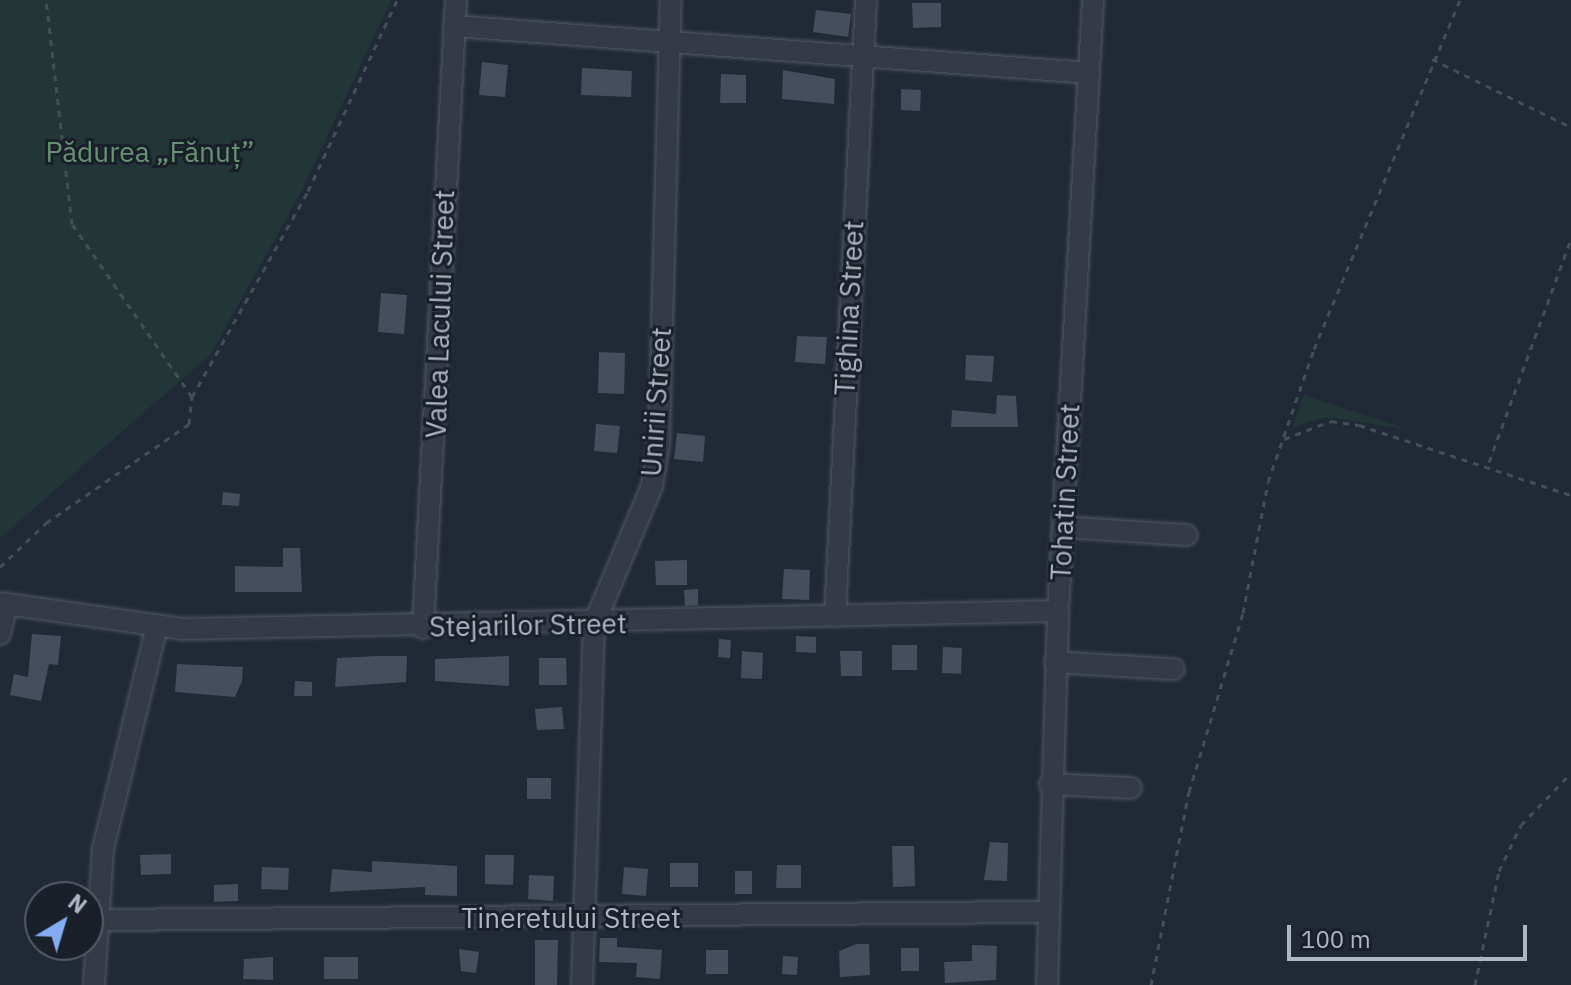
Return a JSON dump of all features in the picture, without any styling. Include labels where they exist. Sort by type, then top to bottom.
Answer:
[{"type":"street","name":"Valea Lacului Street","points":[[423,628],[456,0]]},
{"type":"street","name":"Unirii Street","points":[[582,985],[594,624],[652,486],[659,444],[671,0]]},
{"type":"street","name":"Tighina Street","points":[[835,616],[866,0]]},
{"type":"street","name":"Tohatin Street","points":[[1047,985],[1044,912],[1055,662],[1093,0]]},
{"type":"street","points":[[454,26],[669,45],[1089,73]]},
{"type":"street","points":[[1063,527],[1187,535]]},
{"type":"street","points":[[0,634],[3,604]]},
{"type":"street","name":"Stejarilor Street","points":[[3,604],[157,625],[423,628],[1058,611]]},
{"type":"street","points":[[101,881],[103,849],[157,625]]},
{"type":"street","points":[[1055,662],[1174,669]]},
{"type":"street","points":[[1050,784],[1131,788]]},
{"type":"street","name":"Tineretului Street","points":[[104,920],[586,919],[1044,912]]},
{"type":"street","points":[[94,985],[96,961]]},
{"type":"path","points":[[46,0],[72,224],[192,397]]},
{"type":"path","points":[[0,567],[46,523],[189,424],[192,397],[308,191],[397,0]]},
{"type":"path","points":[[1151,985],[1189,792],[1284,439],[1432,59],[1460,0]]},
{"type":"path","points":[[1432,59],[1571,127]]},
{"type":"path","points":[[1489,462],[1571,239]]},
{"type":"path","points":[[1284,439],[1331,421],[1489,462],[1571,495]]},
{"type":"path","points":[[1475,985],[1499,871],[1521,825],[1571,773]]},
{"type":"green space","name":"Pădurea „Fănuț”","points":[[0,0],[391,0],[301,192],[210,355],[0,538]]},
{"type":"green space","points":[[1303,395],[1407,429],[1325,417],[1293,427]]},
{"type":"building","points":[[912,3],[941,3],[941,27],[913,28]]},
{"type":"building","points":[[816,10],[851,14],[848,37],[813,32]]},
{"type":"building","points":[[482,62],[508,65],[505,97],[479,95]]},
{"type":"building","points":[[582,68],[632,71],[631,97],[581,95]]},
{"type":"building","points":[[783,70],[835,79],[834,104],[782,99]]},
{"type":"building","points":[[721,74],[746,75],[746,103],[720,103]]},
{"type":"building","points":[[901,89],[921,90],[920,111],[901,110]]},
{"type":"building","points":[[381,293],[407,295],[404,334],[378,332]]},
{"type":"building","points":[[797,336],[827,337],[825,364],[795,362]]},
{"type":"building","points":[[599,352],[625,353],[624,394],[598,393]]},
{"type":"building","points":[[966,355],[994,356],[992,382],[965,380]]},
{"type":"building","points":[[997,395],[1016,396],[1018,427],[951,427],[952,410],[996,414]]},
{"type":"building","points":[[596,424],[620,426],[617,453],[594,451]]},
{"type":"building","points":[[677,433],[705,436],[703,462],[674,459]]},
{"type":"building","points":[[223,492],[240,494],[239,506],[222,505]]},
{"type":"building","points":[[283,548],[300,548],[302,592],[235,592],[235,566],[283,567]]},
{"type":"building","points":[[687,560],[687,585],[656,585],[655,561]]},
{"type":"building","points":[[784,569],[810,570],[809,600],[782,599]]},
{"type":"building","points":[[698,589],[698,605],[685,606],[684,590]]},
{"type":"building","points":[[32,634],[61,636],[58,665],[49,664],[41,701],[10,695],[14,674],[28,677]]},
{"type":"building","points":[[796,636],[816,637],[816,653],[796,652]]},
{"type":"building","points":[[719,639],[731,640],[730,658],[718,657]]},
{"type":"building","points":[[892,645],[917,645],[917,670],[892,670]]},
{"type":"building","points":[[943,647],[962,648],[961,674],[942,673]]},
{"type":"building","points":[[742,651],[763,653],[762,679],[741,678]]},
{"type":"building","points":[[840,651],[862,651],[862,676],[841,676]]},
{"type":"building","points":[[407,656],[406,682],[335,687],[337,658]]},
{"type":"building","points":[[509,656],[509,686],[435,681],[435,659]]},
{"type":"building","points":[[539,658],[566,658],[567,685],[539,685]]},
{"type":"building","points":[[177,664],[243,667],[242,681],[235,697],[175,692]]},
{"type":"building","points":[[295,681],[312,682],[312,696],[294,696]]},
{"type":"building","points":[[562,707],[564,729],[537,730],[535,709]]},
{"type":"building","points":[[527,778],[551,778],[551,799],[527,799]]},
{"type":"building","points":[[990,842],[1008,843],[1007,881],[984,880]]},
{"type":"building","points":[[892,846],[914,846],[915,886],[893,887]]},
{"type":"building","points":[[171,854],[171,874],[141,875],[140,855]]},
{"type":"building","points":[[485,855],[514,855],[513,885],[485,884]]},
{"type":"building","points":[[372,861],[457,866],[457,896],[425,895],[425,887],[330,892],[332,869],[372,872]]},
{"type":"building","points":[[670,863],[698,863],[698,887],[670,887]]},
{"type":"building","points":[[777,865],[801,865],[801,888],[776,888]]},
{"type":"building","points":[[262,867],[289,868],[288,890],[261,889]]},
{"type":"building","points":[[624,867],[648,869],[646,896],[622,894]]},
{"type":"building","points":[[735,871],[752,871],[752,894],[735,894]]},
{"type":"building","points":[[529,875],[554,876],[553,901],[528,899]]},
{"type":"building","points":[[238,884],[238,901],[214,902],[214,885]]},
{"type":"building","points":[[600,938],[617,938],[617,947],[662,950],[660,979],[636,977],[637,963],[599,962]]},
{"type":"building","points":[[535,940],[558,940],[557,985],[535,985]]},
{"type":"building","points":[[856,944],[869,944],[870,975],[840,977],[839,951]]},
{"type":"building","points":[[972,945],[997,946],[996,980],[945,983],[944,962],[972,961]]},
{"type":"building","points":[[901,948],[919,948],[919,971],[901,971]]},
{"type":"building","points":[[459,949],[479,952],[476,973],[461,971]]},
{"type":"building","points":[[706,950],[728,950],[728,974],[706,974]]},
{"type":"building","points":[[783,956],[798,957],[797,975],[782,974]]},
{"type":"building","points":[[273,957],[273,980],[243,979],[244,959]]},
{"type":"building","points":[[324,957],[358,957],[358,979],[324,979]]}]
